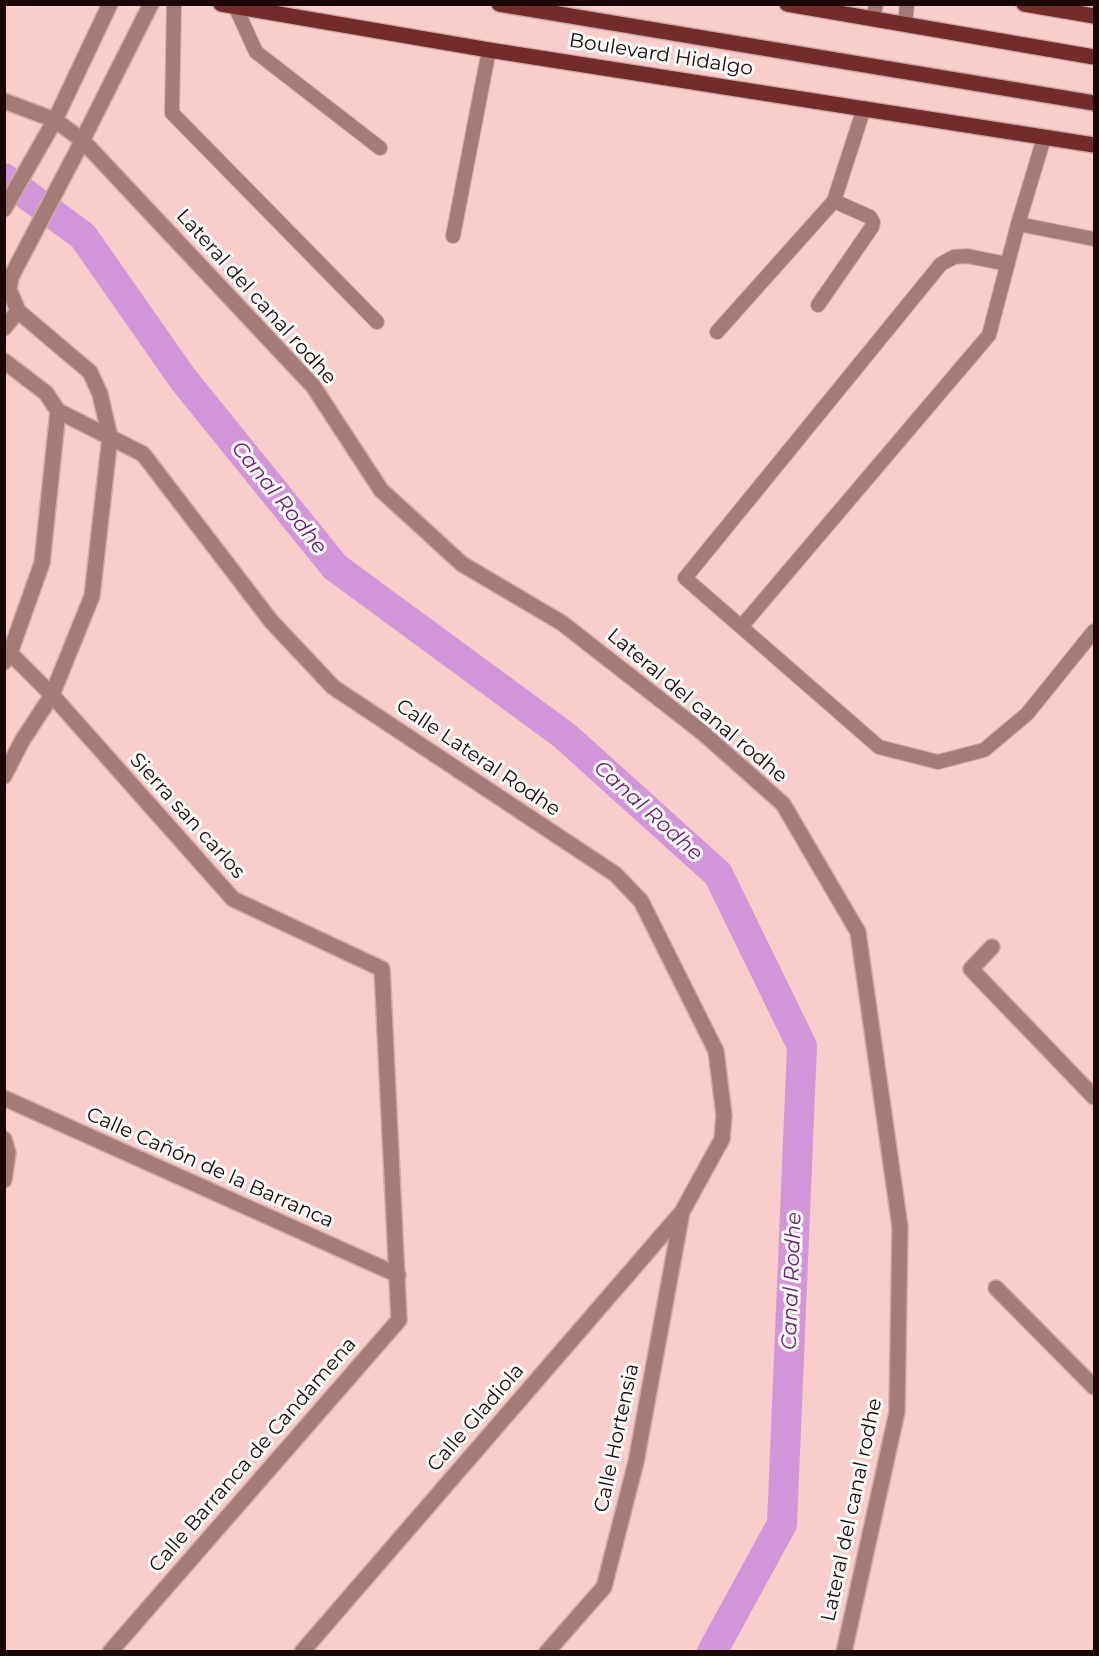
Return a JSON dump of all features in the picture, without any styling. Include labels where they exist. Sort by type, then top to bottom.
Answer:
[{"type":"main road","name":"Boulevard Hidalgo","points":[[499,4],[1095,103]]},
{"type":"main road","points":[[787,4],[875,12],[905,24],[1095,57]]},
{"type":"main road","points":[[1024,4],[1095,16]]},
{"type":"main road","name":"Boulevard Hidalgo","points":[[228,5],[489,50],[1095,145]]},
{"type":"street","points":[[4,209],[55,120],[110,4]]},
{"type":"street","points":[[4,776],[22,741],[52,695],[92,596],[110,436],[100,394],[90,372],[18,311],[8,284],[151,4]]},
{"type":"street","name":"Lateral del canal rodhe","points":[[4,101],[55,120],[82,140],[313,386],[381,490],[462,564],[562,623],[703,733],[783,804],[858,932],[900,1227],[897,1400],[844,1652]]},
{"type":"street","points":[[4,328],[18,311]]},
{"type":"street","points":[[4,361],[46,393],[58,411],[42,562],[7,658]]},
{"type":"street","name":"Calle Lateral Rodhe","points":[[58,411],[143,454],[271,621],[333,687],[615,874],[641,901],[716,1050],[724,1115],[722,1139],[682,1212]]},
{"type":"street","name":"Sierra san carlos","points":[[7,658],[52,695],[233,899],[382,969],[398,1275]]},
{"type":"street","points":[[992,946],[971,969],[1095,1097]]},
{"type":"street","name":"Calle Cañón de la Barranca","points":[[4,1098],[398,1275]]},
{"type":"street","points":[[4,1139],[8,1153],[4,1180]]},
{"type":"street","name":"Calle Gladiola","points":[[302,1652],[682,1212]]},
{"type":"street","name":"Calle Hortensia","points":[[547,1652],[604,1587],[636,1462],[682,1212]]},
{"type":"street","name":"Calle Barranca de Candamena","points":[[110,1652],[399,1320],[398,1275]]},
{"type":"street","points":[[996,1288],[1095,1387]]},
{"type":"lane","points":[[174,4],[172,113],[377,322]]},
{"type":"lane","points":[[905,24],[907,4]]},
{"type":"lane","points":[[228,5],[256,52],[380,148]]},
{"type":"lane","points":[[453,236],[489,50]]},
{"type":"lane","points":[[717,332],[834,201],[864,108]]},
{"type":"lane","points":[[741,627],[989,335],[1018,224],[1044,138]]},
{"type":"lane","points":[[818,305],[872,227],[873,222],[870,217],[834,201]]},
{"type":"lane","points":[[1018,224],[1095,239]]},
{"type":"lane","points":[[1008,264],[967,256],[954,257],[941,264],[684,578],[879,747],[938,762],[984,750],[1027,714],[1095,631]]},
{"type":"waterway","name":"Canal Rodhe","points":[[4,178],[83,236],[183,379],[335,567],[565,736],[718,874],[802,1046],[782,1524],[712,1652]]}]
